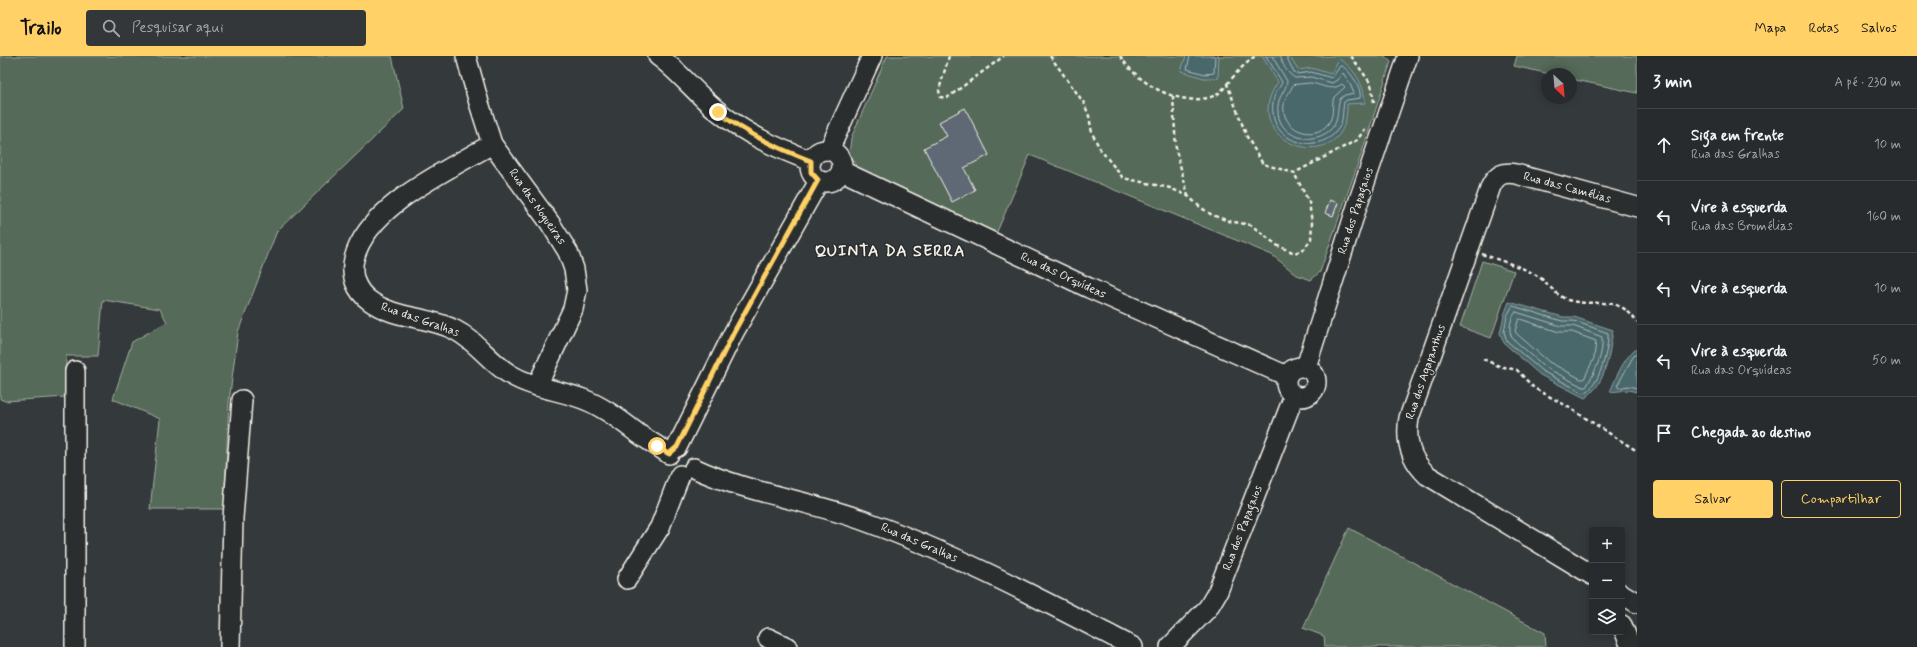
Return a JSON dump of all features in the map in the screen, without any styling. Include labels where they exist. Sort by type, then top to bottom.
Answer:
[{"type":"street","points":[[466,56],[478,103],[492,144]]},
{"type":"street","points":[[658,56],[718,112],[744,131],[775,147],[811,161]]},
{"type":"street","points":[[829,150],[872,56]]},
{"type":"street","name":"Rua dos Papagaios","points":[[1306,367],[1360,197],[1408,56]]},
{"type":"street","name":"Rua das Gralhas","points":[[492,144],[425,183],[375,220],[358,246],[352,268],[352,276],[361,292],[372,302],[394,312],[453,329],[467,337],[510,374],[537,386],[589,401],[673,450],[688,448],[695,457],[687,471],[859,519],[921,542],[991,574],[1132,647]]},
{"type":"street","name":"Rua das Nogueiras","points":[[492,144],[550,223],[568,252],[576,274],[577,290],[573,309],[537,386]]},
{"type":"street","points":[[829,150],[834,152],[842,160],[842,171],[839,176],[830,182],[818,180],[811,172],[811,161],[818,152],[829,150]]},
{"type":"street","name":"Rua das Orquídeas","points":[[842,171],[1089,288],[1287,376]]},
{"type":"street","name":"Rua das Camélias","points":[[1498,176],[1506,172],[1516,174],[1637,207]]},
{"type":"street","name":"Rua dos Agapanthus","points":[[1498,176],[1491,186],[1409,418],[1407,430],[1410,452],[1416,465],[1427,475],[1589,574]]},
{"type":"street","points":[[673,450],[734,332],[818,180]]},
{"type":"street","points":[[1306,367],[1314,374],[1317,385],[1315,390],[1306,397],[1294,396],[1287,388],[1287,376],[1294,368],[1306,367]]},
{"type":"street","points":[[75,371],[75,647]]},
{"type":"street","name":"Rua dos Papagaios","points":[[1170,647],[1208,608],[1218,591],[1294,396]]},
{"type":"street","points":[[230,647],[234,518],[242,400]]},
{"type":"street","points":[[627,579],[660,527],[687,471]]},
{"type":"street","points":[[1625,596],[1637,603]]},
{"type":"street","points":[[1625,632],[1631,647]]},
{"type":"street","points":[[768,638],[787,647]]},
{"type":"path","points":[[949,56],[939,90],[940,97],[947,98],[1004,56]]},
{"type":"path","points":[[1050,56],[1084,103],[1089,116],[1092,133],[1097,143],[1123,178],[1170,188],[1188,196],[1212,215],[1229,221],[1250,225],[1278,246],[1295,253],[1304,249],[1311,239],[1312,223],[1309,202],[1294,173]]},
{"type":"path","points":[[1120,56],[1134,74],[1147,83],[1173,96],[1191,100],[1204,99],[1217,94],[1254,57]]},
{"type":"path","points":[[1351,56],[1371,84],[1374,94],[1374,107]]},
{"type":"path","points":[[1227,84],[1246,137],[1262,164],[1294,173],[1357,140],[1362,135],[1367,125]]},
{"type":"path","points":[[1173,96],[1176,150],[1188,196]]},
{"type":"path","points":[[1469,249],[1539,277],[1549,287],[1566,299],[1600,302],[1626,309],[1632,314],[1637,323]]},
{"type":"path","points":[[1483,359],[1499,366],[1517,370],[1534,388],[1565,405],[1637,451]]},
{"type":"green space","points":[[0,56],[392,56],[404,109],[277,231],[238,332],[229,402],[224,509],[150,509],[160,419],[113,399],[132,342],[167,322],[160,309],[103,300],[98,356],[66,356],[66,397],[5,401],[0,399]]},
{"type":"green space","points":[[887,56],[1385,56],[1391,62],[1362,152],[1320,272],[1311,280],[1297,275],[1272,255],[1030,155],[996,234],[858,168],[849,155],[851,138]]},
{"type":"green space","points":[[1517,56],[1637,56],[1637,93],[1577,80],[1577,68],[1541,68],[1541,72],[1514,66]]},
{"type":"green space","points":[[1482,261],[1514,271],[1491,338],[1460,327]]},
{"type":"green space","points":[[1349,528],[1545,633],[1546,647],[1325,647],[1324,636],[1303,628]]},
{"type":"water","points":[[1186,56],[1219,56],[1218,78],[1204,78],[1181,71]]},
{"type":"water","points":[[1262,56],[1289,56],[1298,70],[1311,68],[1331,74],[1339,59],[1354,72],[1358,78],[1363,90],[1365,103],[1347,104],[1343,128],[1331,142],[1315,147],[1297,146],[1281,137],[1271,123],[1268,104],[1278,82]]},
{"type":"water","points":[[1509,302],[1563,317],[1574,317],[1613,330],[1606,368],[1598,385],[1585,398],[1540,375],[1504,343],[1500,333]]},
{"type":"water","points":[[1635,349],[1637,349],[1637,392],[1628,390],[1610,392],[1623,363]]},
{"type":"building","points":[[965,108],[989,155],[964,168],[975,190],[952,202],[924,148],[947,136],[939,122]]},
{"type":"building","points":[[1330,200],[1338,203],[1333,216],[1325,213]]},
{"type":"district","name":"QUINTA DA SERRA","points":[[890,251]]},
{"type":"route","points":[[657,446],[669,454],[677,447],[734,332],[818,180],[811,172],[811,161],[775,147],[744,131],[718,112]]}]
